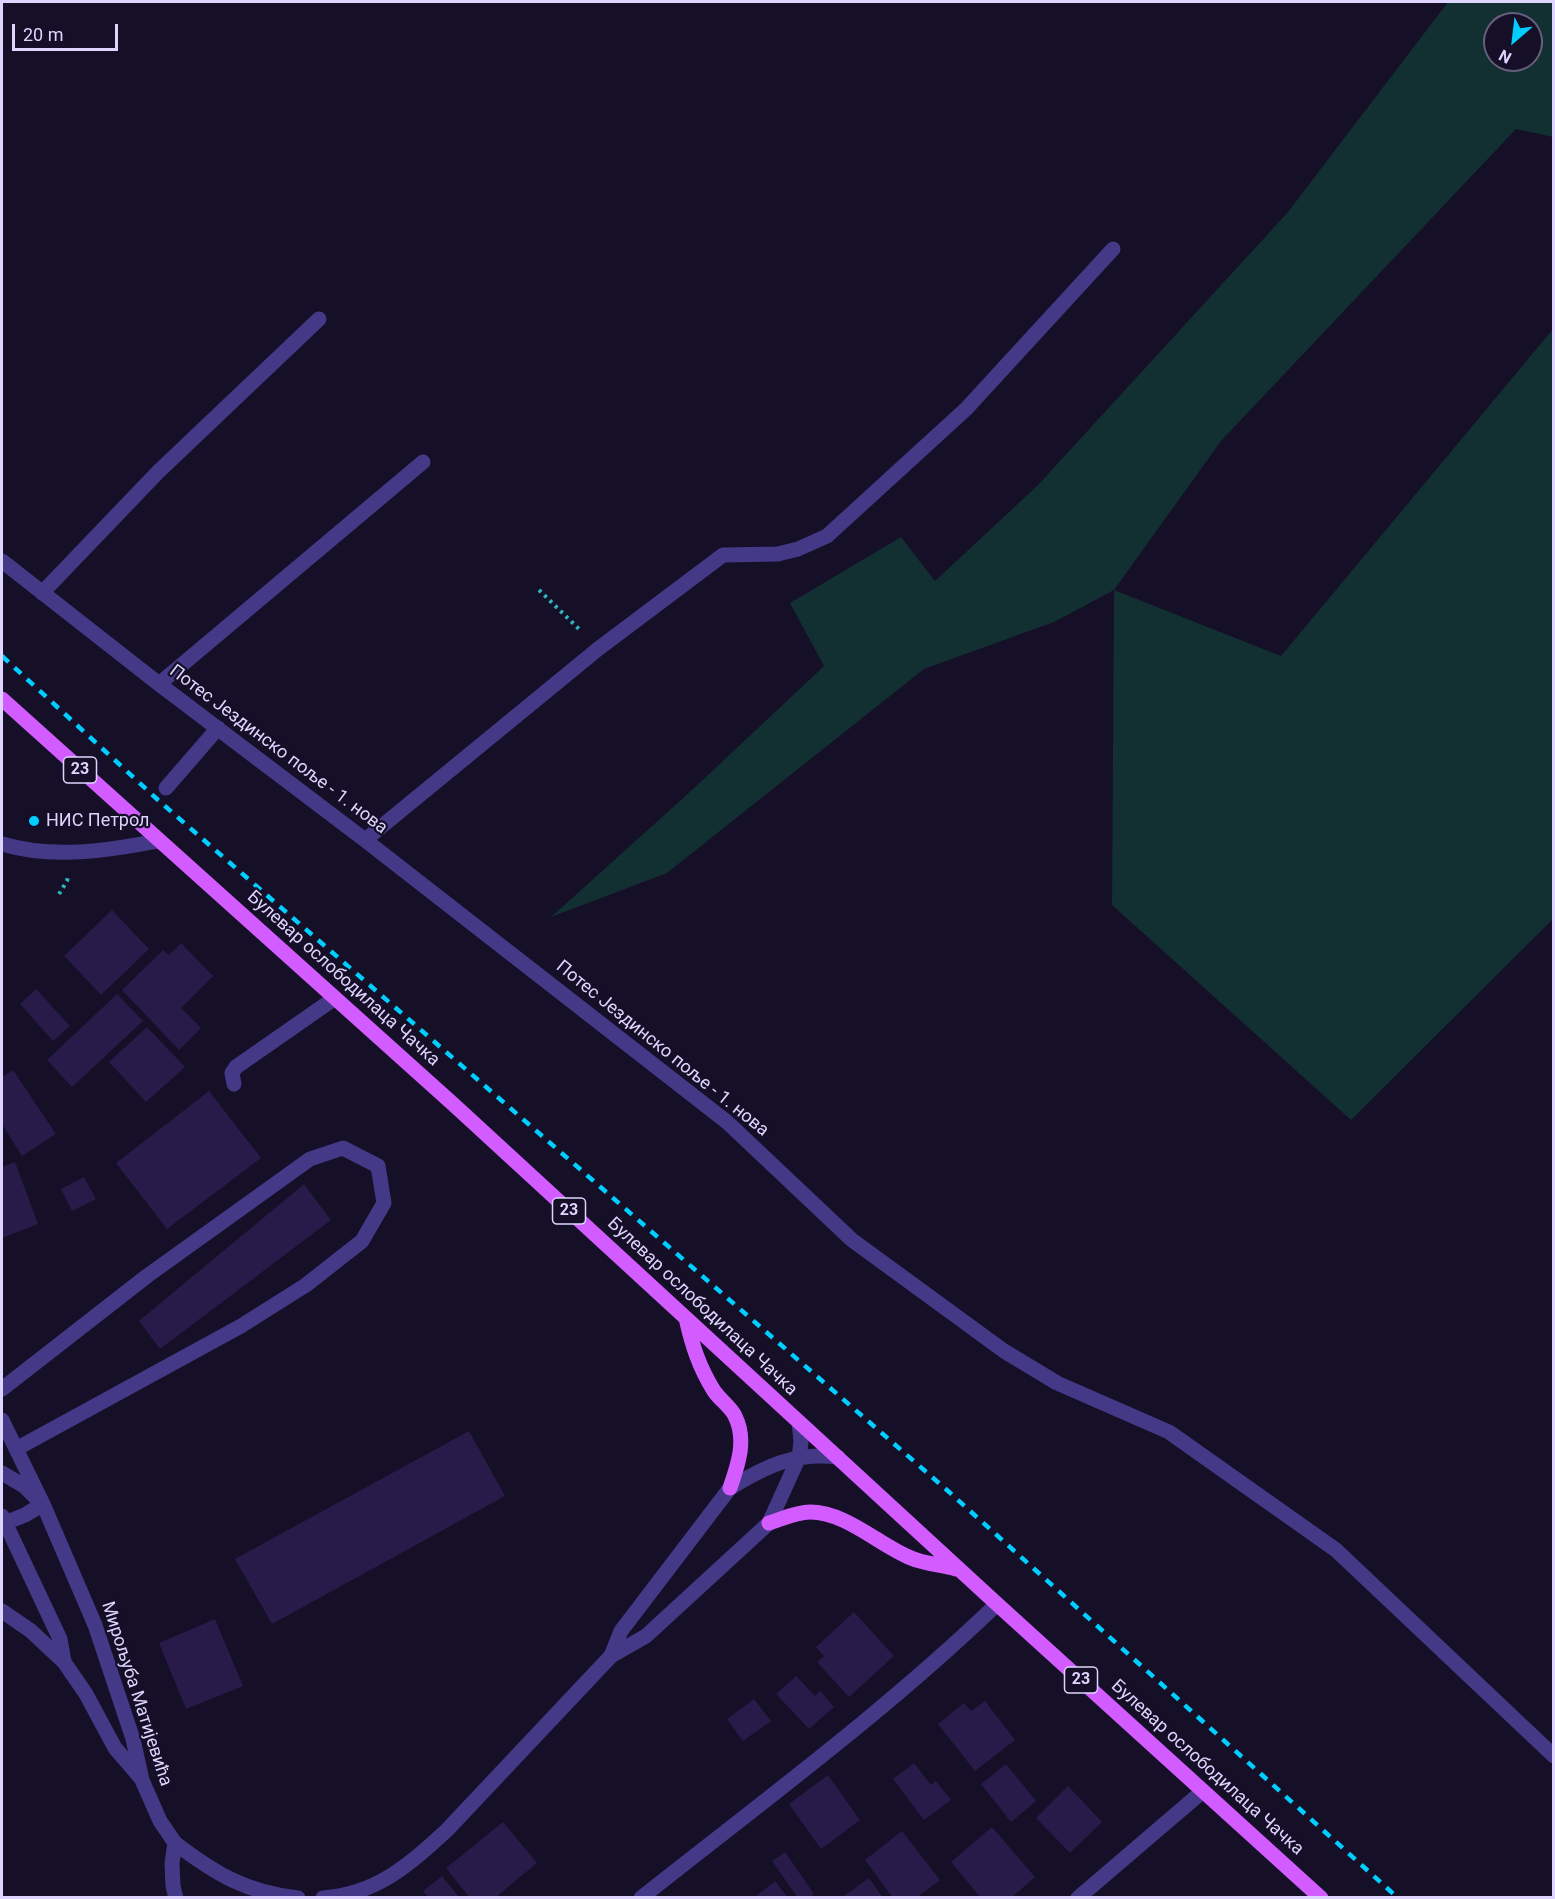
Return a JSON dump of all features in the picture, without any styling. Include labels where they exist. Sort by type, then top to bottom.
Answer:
[{"type":"main road","name":"Булевар ослободилаца Чачка","points":[[2,699],[335,998],[1322,1898]]},
{"type":"main road","points":[[686,1318],[695,1355],[715,1392],[735,1415],[741,1436],[740,1460],[730,1488]]},
{"type":"main road","points":[[770,1523],[793,1514],[810,1512],[831,1516],[852,1524],[912,1558],[959,1569]]},
{"type":"street","points":[[365,840],[598,649],[723,555],[778,554],[798,549],[826,536],[966,410],[1113,249]]},
{"type":"street","points":[[42,593],[158,472],[319,319]]},
{"type":"street","points":[[159,684],[423,462]]},
{"type":"street","name":"Потес Јездинско поље - 1. нова","points":[[2,561],[727,1122],[852,1240],[1004,1351],[1057,1383],[1169,1432],[1336,1551],[1554,1756]]},
{"type":"street","points":[[166,788],[218,728]]},
{"type":"street","points":[[2,844],[46,852],[76,852],[113,849],[158,841]]},
{"type":"street","points":[[234,1084],[232,1073],[236,1067],[335,998]]},
{"type":"street","points":[[2,1389],[147,1276],[310,1159],[343,1148],[378,1166],[384,1203],[362,1241],[306,1285],[241,1326],[16,1449]]},
{"type":"street","name":"Мирољуба Матијевића","points":[[2,1420],[43,1504],[95,1625],[133,1739],[142,1779],[151,1802],[175,1843]]},
{"type":"street","points":[[323,1898],[338,1896],[381,1882],[421,1854],[447,1830],[611,1656],[646,1636],[770,1523],[799,1457],[800,1422]]},
{"type":"street","points":[[611,1656],[621,1631],[730,1488],[776,1464],[799,1457],[818,1455],[838,1457]]},
{"type":"street","points":[[2,1473],[24,1486],[43,1504],[26,1515],[3,1521],[60,1640],[64,1662]]},
{"type":"street","points":[[640,1898],[892,1700],[944,1656],[998,1604]]},
{"type":"street","points":[[2,1611],[32,1631],[64,1662],[86,1694],[115,1748],[142,1779]]},
{"type":"street","points":[[1078,1898],[1203,1791]]},
{"type":"street","points":[[175,1843],[172,1874],[176,1898]]},
{"type":"street","points":[[175,1843],[207,1868],[225,1878],[256,1890],[298,1898]]},
{"type":"path","points":[[539,590],[598,649]]},
{"type":"green space","points":[[1448,2],[1553,2],[1553,137],[1516,129],[1221,441],[1114,590],[1054,622],[924,669],[667,873],[551,917],[692,790],[824,666],[790,603],[901,537],[935,581],[1038,485],[1288,212]]},
{"type":"green space","points":[[1553,329],[1553,919],[1351,1120],[1112,905],[1114,590],[1281,656]]},
{"type":"building","points":[[112,910],[149,949],[101,995],[64,956]]},
{"type":"building","points":[[181,943],[213,976],[181,1008],[201,1028],[179,1050],[122,990],[163,950],[169,955]]},
{"type":"building","points":[[36,989],[70,1026],[53,1041],[20,1004]]},
{"type":"building","points":[[117,994],[143,1021],[72,1087],[47,1060]]},
{"type":"building","points":[[147,1027],[185,1067],[146,1102],[109,1062]]},
{"type":"building","points":[[13,1070],[56,1134],[22,1156],[2,1124],[2,1077]]},
{"type":"building","points":[[209,1091],[261,1158],[167,1229],[116,1163]]},
{"type":"building","points":[[15,1162],[38,1224],[2,1238],[2,1167]]},
{"type":"building","points":[[84,1177],[96,1199],[72,1211],[61,1189]]},
{"type":"building","points":[[304,1184],[331,1220],[160,1349],[139,1321]]},
{"type":"building","points":[[469,1431],[505,1496],[272,1624],[235,1559]]},
{"type":"building","points":[[854,1612],[894,1656],[849,1697],[817,1662],[824,1656],[816,1647]]},
{"type":"building","points":[[215,1619],[243,1686],[186,1709],[159,1643]]},
{"type":"building","points":[[796,1676],[815,1696],[820,1691],[834,1707],[809,1729],[776,1694]]},
{"type":"building","points":[[754,1699],[771,1721],[743,1741],[727,1719]]},
{"type":"building","points":[[985,1701],[1015,1740],[975,1771],[938,1724],[964,1703],[971,1711]]},
{"type":"building","points":[[914,1763],[931,1785],[936,1781],[951,1800],[924,1820],[893,1779]]},
{"type":"building","points":[[1006,1764],[1036,1801],[1011,1822],[981,1784]]},
{"type":"building","points":[[828,1775],[860,1820],[821,1849],[789,1804]]},
{"type":"building","points":[[1068,1786],[1102,1822],[1070,1853],[1036,1818]]},
{"type":"building","points":[[503,1822],[537,1863],[495,1898],[470,1898],[446,1868]]},
{"type":"building","points":[[992,1827],[1035,1877],[1011,1898],[981,1898],[951,1862]]},
{"type":"building","points":[[902,1831],[940,1880],[916,1898],[893,1898],[865,1860]]},
{"type":"building","points":[[785,1852],[814,1894],[809,1898],[798,1898],[772,1861]]},
{"type":"building","points":[[442,1876],[460,1898],[429,1898],[423,1891]]},
{"type":"building","points":[[869,1878],[883,1898],[841,1898]]},
{"type":"building","points":[[775,1881],[788,1898],[754,1898]]},
{"type":"railway","points":[[2,656],[158,800],[948,1491],[1398,1898]]},
{"type":"place","name":"НИС Петрол","points":[[34,821]]}]
